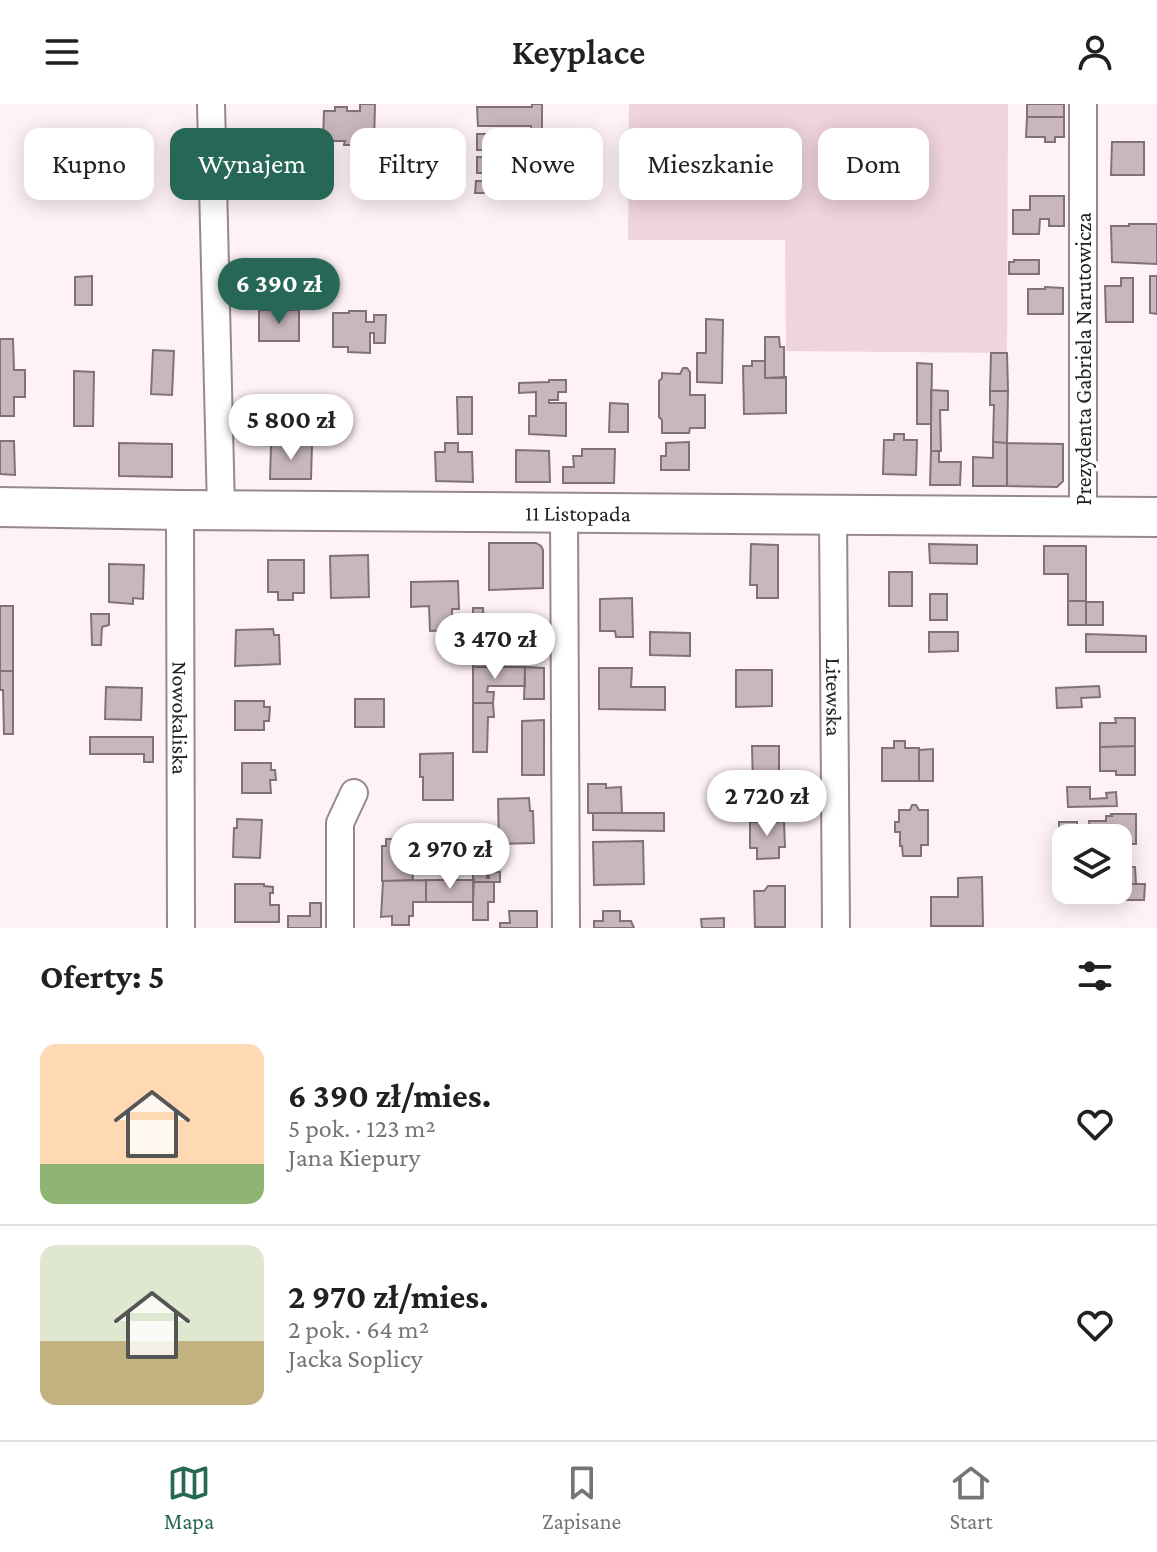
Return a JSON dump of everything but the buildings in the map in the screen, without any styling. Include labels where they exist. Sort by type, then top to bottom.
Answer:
[{"type":"street","points":[[211,104],[221,509]]},
{"type":"street","name":"Prezydenta Gabriela Narutowicza","points":[[1083,104],[1083,517]]},
{"type":"street","name":"11 Listopada","points":[[0,507],[1157,517]]},
{"type":"street","name":"Nowokaliska","points":[[180,510],[181,928]]},
{"type":"street","points":[[564,511],[566,928]]},
{"type":"street","name":"Litewska","points":[[833,515],[836,928]]},
{"type":"street","points":[[340,928],[340,823],[354,793]]},
{"type":"shaded area","points":[[629,104],[1008,104],[1007,353],[786,351],[785,240],[628,240],[628,200],[802,200],[802,128],[629,128]]}]
